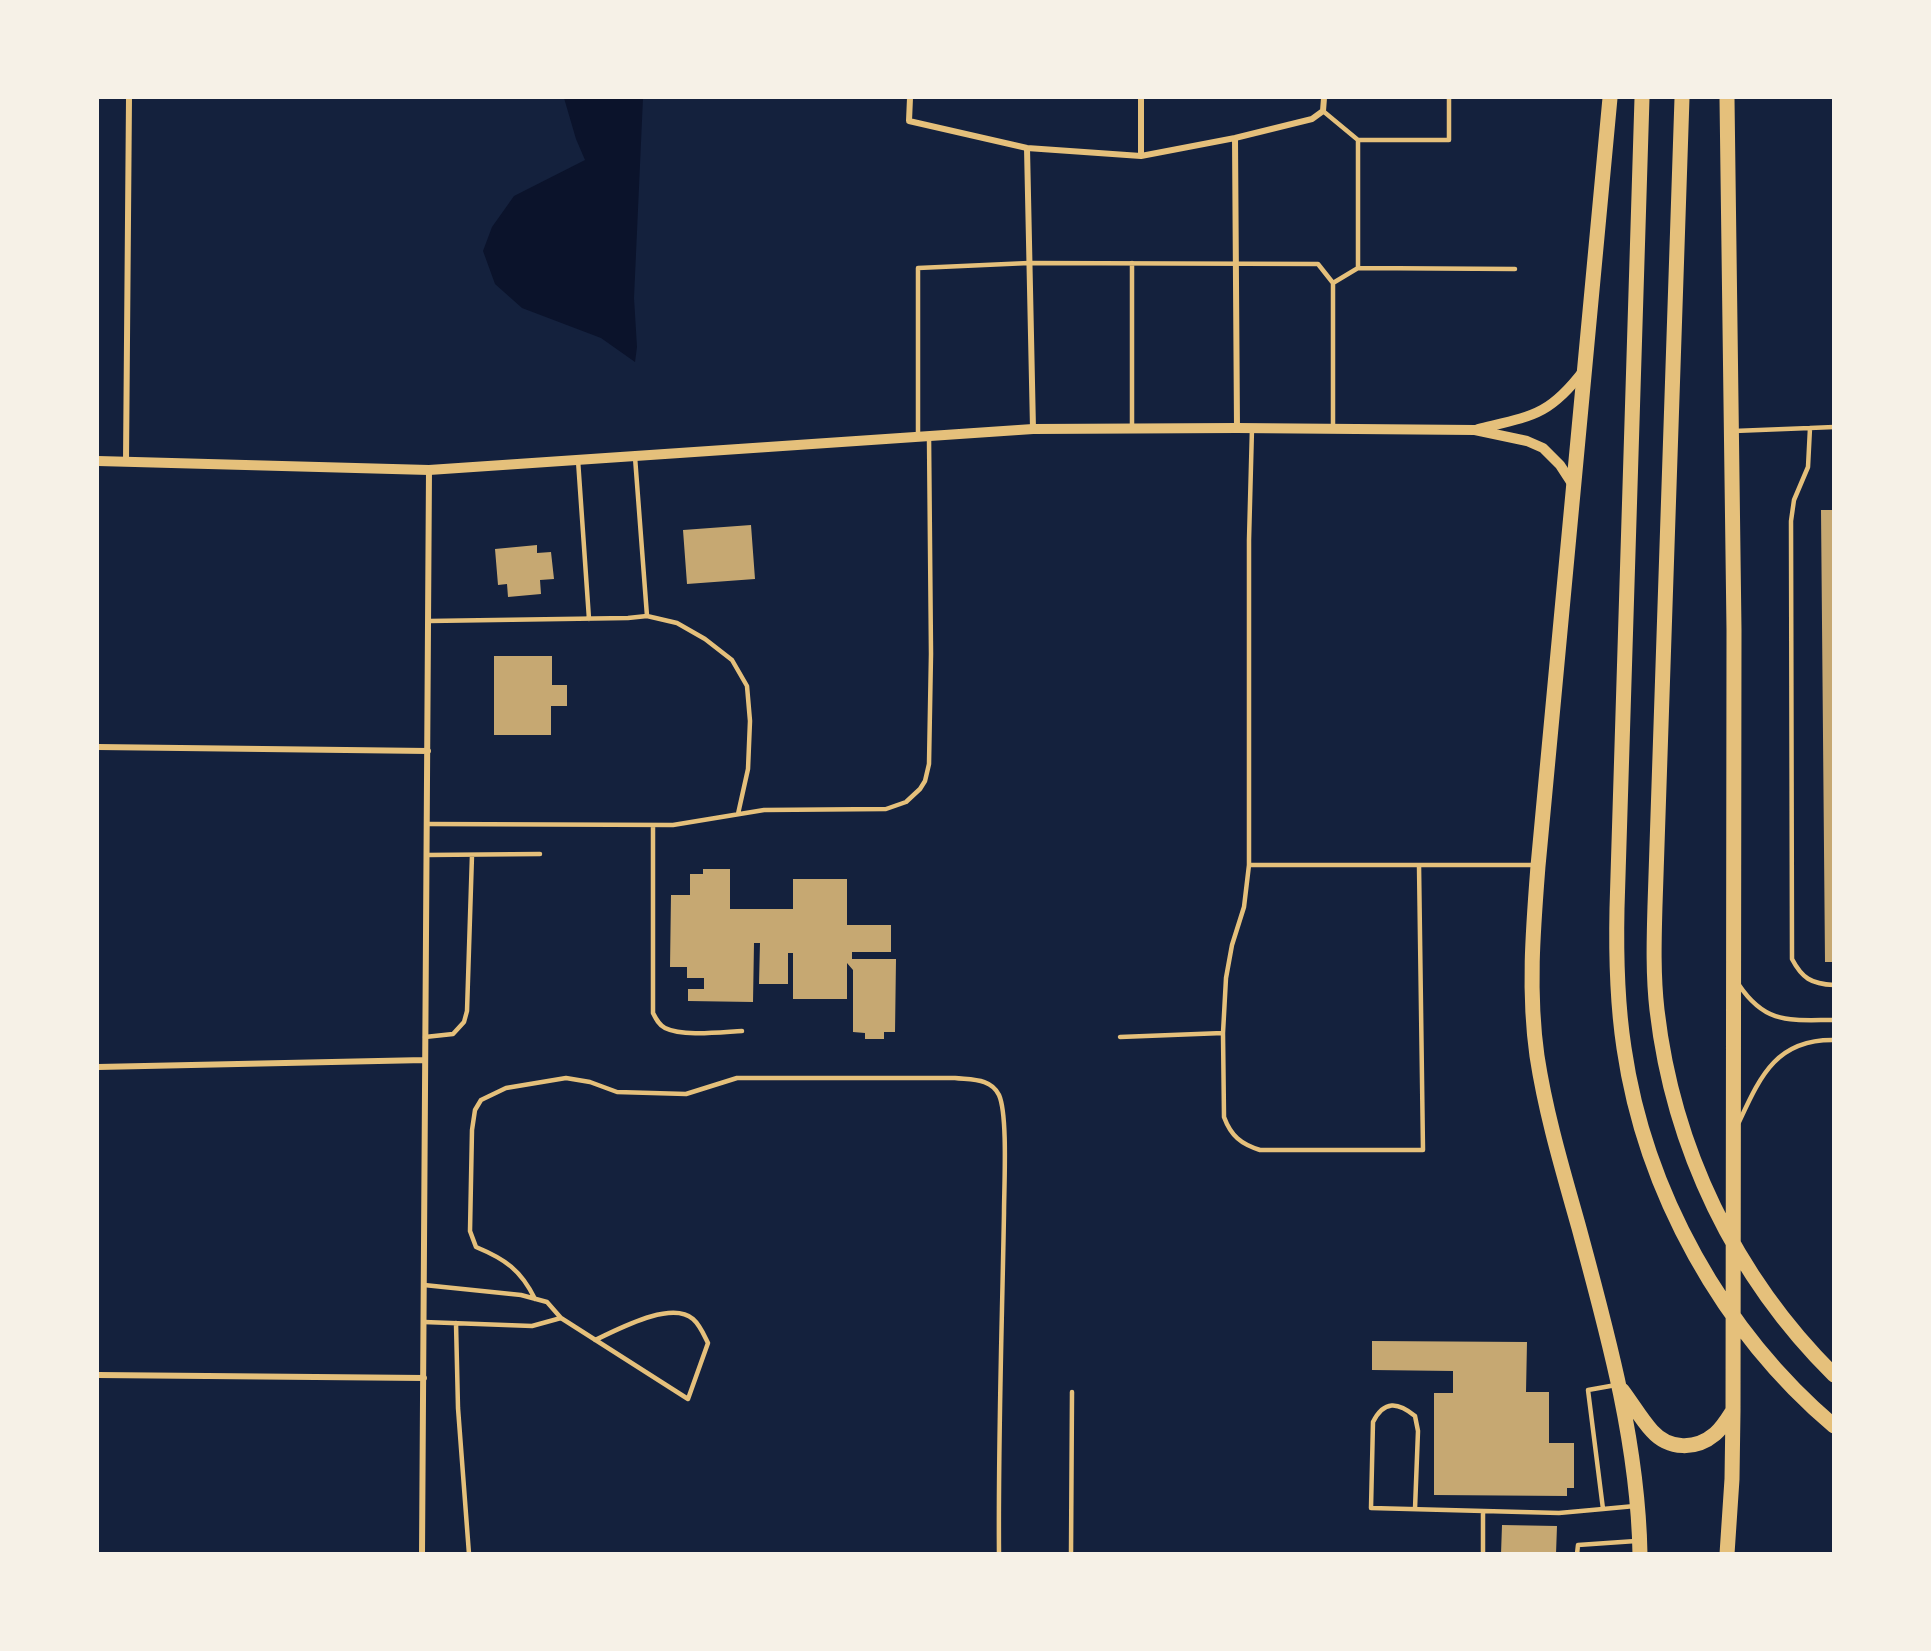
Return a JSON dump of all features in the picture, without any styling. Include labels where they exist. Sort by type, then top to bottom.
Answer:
[{"type":"main road","points":[[1610,98],[1538,866],[1531,963],[1533,1020],[1538,1058],[1552,1129],[1619,1385],[1631,1449],[1640,1547]]},
{"type":"main road","points":[[1642,98],[1617,908],[1617,980],[1624,1049],[1639,1119],[1663,1189],[1682,1230],[1731,1313],[1757,1347],[1833,1426]]},
{"type":"main road","points":[[1682,98],[1655,905],[1654,974],[1659,1021],[1668,1078],[1688,1147],[1710,1200],[1756,1283],[1790,1327],[1833,1375]]},
{"type":"main road","points":[[1727,98],[1734,630],[1733,1411],[1732,1479],[1727,1554]]},
{"type":"main road","points":[[1619,1385],[1653,1432],[1676,1446],[1692,1446],[1707,1440],[1722,1428],[1733,1411]]},
{"type":"street","points":[[126,461],[129,98]]},
{"type":"street","points":[[910,98],[909,121],[1027,148],[1141,156],[1235,138],[1312,119],[1323,111],[1324,98]]},
{"type":"street","points":[[1141,98],[1141,156]]},
{"type":"street","points":[[1235,138],[1237,428]]},
{"type":"street","points":[[1027,148],[1033,429]]},
{"type":"street","points":[[1475,430],[1531,416],[1540,411],[1561,398],[1584,369]]},
{"type":"street","points":[[98,461],[429,470],[1033,429],[1475,430],[1527,441],[1543,448],[1556,460],[1573,485]]},
{"type":"street","points":[[422,1554],[429,470]]},
{"type":"street","points":[[98,747],[428,751]]},
{"type":"street","points":[[98,1067],[425,1060]]},
{"type":"street","points":[[98,1375],[424,1378]]},
{"type":"lane","points":[[1323,111],[1358,140],[1449,140],[1449,98]]},
{"type":"lane","points":[[1358,140],[1358,268]]},
{"type":"lane","points":[[427,824],[673,825],[764,810],[886,809],[906,802],[920,789],[925,781],[929,764],[931,654],[918,268],[1029,263],[1318,264],[1333,283],[1333,429]]},
{"type":"lane","points":[[1132,263],[1132,428]]},
{"type":"lane","points":[[1333,283],[1358,268],[1515,269]]},
{"type":"lane","points":[[1252,428],[1249,540],[1249,865],[1244,907],[1228,962],[1223,1033],[1224,1117],[1237,1140],[1248,1147],[1260,1150],[1423,1150],[1419,865]]},
{"type":"lane","points":[[1810,428],[1807,475],[1794,500],[1791,521],[1792,959],[1799,973],[1808,979],[1833,985]]},
{"type":"lane","points":[[1731,431],[1833,428]]},
{"type":"lane","points":[[635,456],[647,616]]},
{"type":"lane","points":[[578,460],[589,619]]},
{"type":"lane","points":[[429,621],[647,616],[677,623],[705,639],[732,660],[747,686],[750,721],[748,769],[738,814]]},
{"type":"lane","points":[[653,825],[653,1013],[664,1028],[676,1031],[742,1031]]},
{"type":"lane","points":[[427,855],[540,854]]},
{"type":"lane","points":[[425,1037],[453,1034],[464,1022],[467,1011],[472,855]]},
{"type":"lane","points":[[1249,865],[1538,866]]},
{"type":"lane","points":[[1734,976],[1750,1001],[1771,1016],[1797,1020],[1833,1020]]},
{"type":"lane","points":[[1120,1037],[1223,1033]]},
{"type":"lane","points":[[1734,1133],[1759,1080],[1780,1055],[1805,1043],[1833,1040]]},
{"type":"lane","points":[[535,1299],[526,1280],[499,1256],[476,1247],[470,1231],[472,1130],[475,1110],[481,1100],[506,1088],[566,1078],[590,1082],[617,1092],[686,1094],[737,1078],[955,1078],[979,1080],[991,1085],[998,1093],[1003,1105],[999,1554]]},
{"type":"lane","points":[[424,1285],[521,1295],[547,1302],[561,1318],[595,1340],[688,1399],[708,1343],[692,1318],[679,1312],[644,1318],[595,1340]]},
{"type":"lane","points":[[424,1322],[532,1326],[561,1318]]},
{"type":"lane","points":[[456,1323],[458,1408],[469,1554]]},
{"type":"lane","points":[[1603,1509],[1588,1390],[1619,1385]]},
{"type":"lane","points":[[1071,1554],[1072,1392]]},
{"type":"lane","points":[[1415,1509],[1418,1431],[1415,1416],[1404,1407],[1391,1406],[1379,1411],[1373,1422],[1371,1508],[1415,1509],[1484,1510],[1559,1512],[1638,1506]]},
{"type":"lane","points":[[1483,1554],[1484,1510]]},
{"type":"lane","points":[[1577,1554],[1578,1545],[1640,1547]]},
{"type":"water","points":[[564,98],[643,98],[634,298],[637,347],[635,362],[601,338],[522,308],[495,284],[483,251],[492,227],[514,196],[585,160]]},
{"type":"building","points":[[1821,510],[1834,510],[1834,962],[1825,962]]},
{"type":"building","points":[[751,525],[755,579],[687,584],[683,530]]},
{"type":"building","points":[[537,545],[537,553],[551,552],[554,579],[540,580],[541,594],[508,597],[507,584],[498,585],[495,549]]},
{"type":"building","points":[[494,656],[552,656],[552,685],[567,685],[567,706],[551,706],[551,735],[494,735]]},
{"type":"building","points":[[703,869],[730,869],[730,909],[793,909],[793,879],[847,879],[847,925],[891,925],[891,952],[852,952],[852,959],[896,959],[895,1032],[884,1032],[884,1039],[865,1039],[865,1033],[853,1032],[853,970],[847,963],[847,999],[793,999],[793,953],[788,953],[788,984],[759,984],[760,943],[754,943],[753,1002],[688,1001],[688,989],[704,989],[704,978],[687,978],[687,967],[670,967],[671,895],[690,895],[690,874],[703,874]]},
{"type":"building","points":[[1372,1341],[1527,1342],[1526,1392],[1549,1392],[1549,1443],[1574,1443],[1574,1488],[1567,1488],[1567,1496],[1434,1495],[1434,1393],[1453,1393],[1453,1371],[1372,1370]]},
{"type":"building","points":[[1502,1525],[1557,1526],[1556,1554],[1501,1554]]}]
